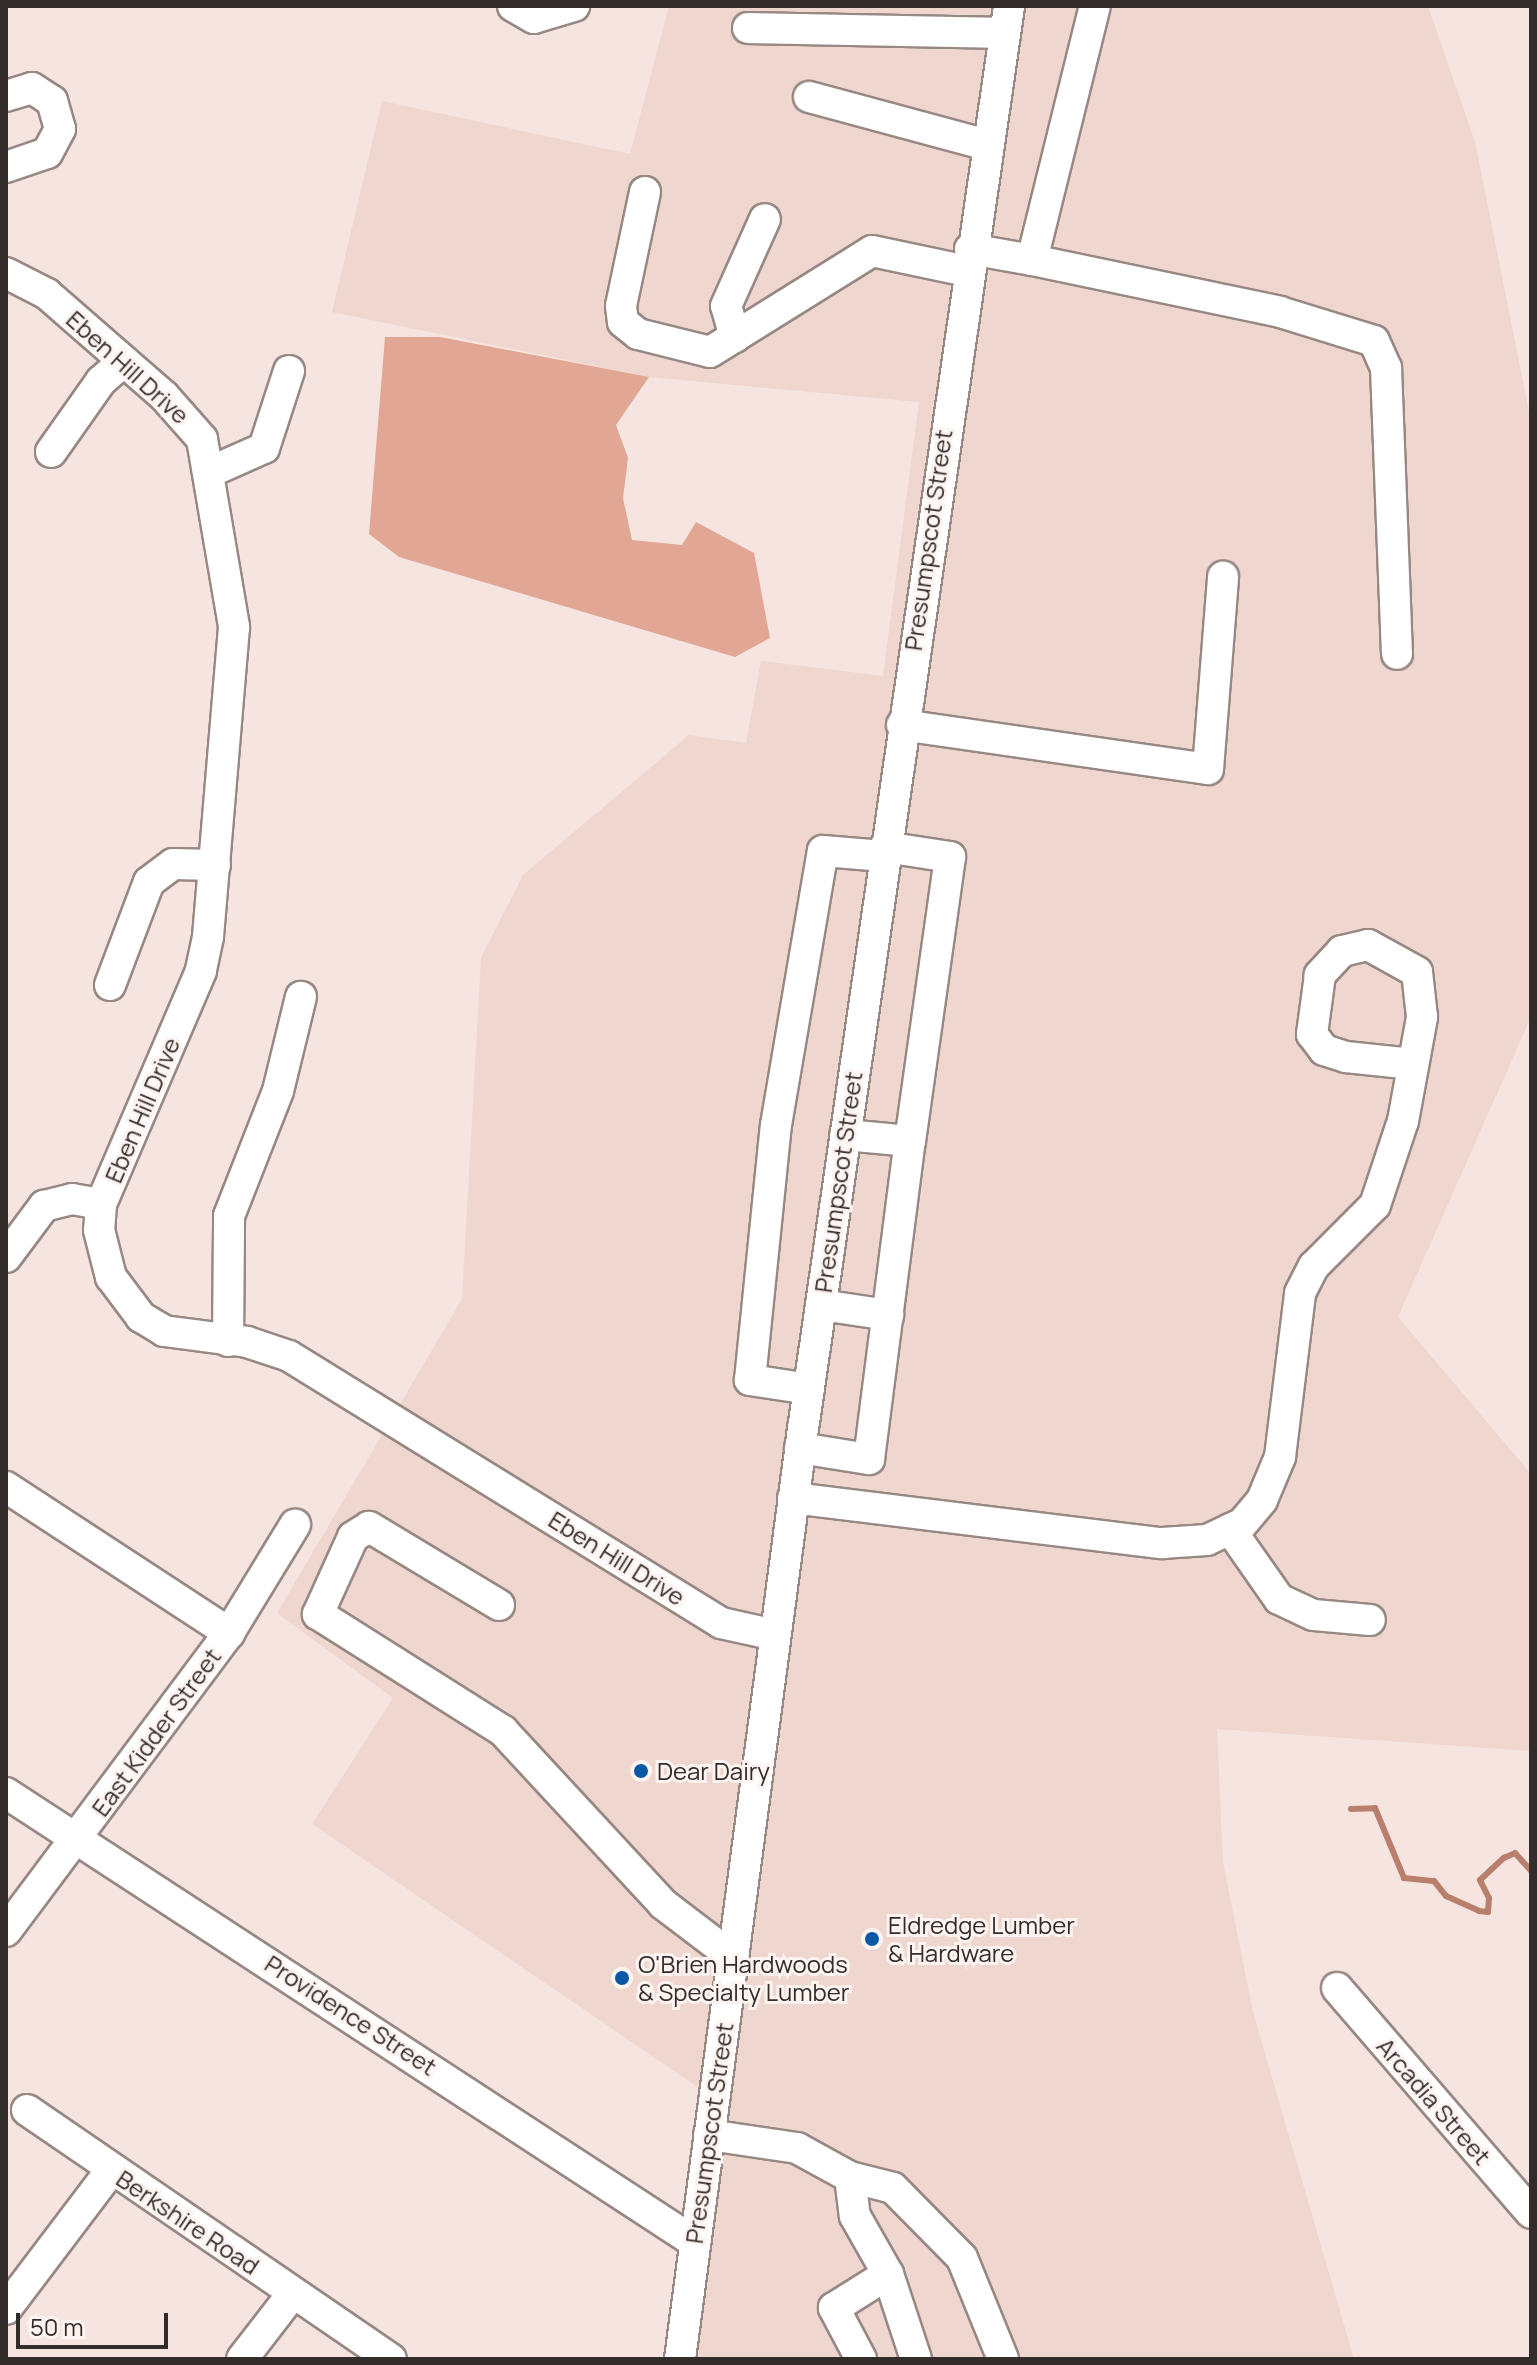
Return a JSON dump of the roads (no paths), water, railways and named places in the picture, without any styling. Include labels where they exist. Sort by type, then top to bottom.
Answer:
[{"type":"street","points":[[513,6],[534,18],[574,6]]},
{"type":"street","points":[[1032,260],[1095,6]]},
{"type":"street","points":[[748,28],[1007,20]]},
{"type":"street","name":"Presumpscot Street","points":[[680,2359],[693,2241],[734,1958],[793,1498],[968,260],[1007,20]]},
{"type":"street","points":[[6,96],[32,88],[52,101],[60,129],[47,153],[6,167]]},
{"type":"street","points":[[809,97],[987,145]]},
{"type":"street","points":[[645,192],[623,322],[638,334],[710,352],[872,251],[968,260],[1032,260],[1280,312],[1374,341],[1386,368],[1397,654]]},
{"type":"street","points":[[735,337],[726,306],[765,219]]},
{"type":"street","name":"Eben Hill Drive","points":[[6,273],[47,294],[188,418],[212,471],[235,649],[215,865],[201,971],[101,1204],[107,1263],[132,1308],[164,1331],[265,1347],[316,1370],[721,1623],[775,1635]]},
{"type":"street","points":[[51,452],[101,381],[124,361]]},
{"type":"street","points":[[212,471],[264,448],[289,371]]},
{"type":"street","points":[[902,725],[1208,769],[1223,577]]},
{"type":"street","points":[[800,1448],[869,1459],[950,857],[885,851],[823,851],[776,1125],[750,1380],[809,1389]]},
{"type":"street","points":[[110,985],[149,882],[173,864],[215,865]]},
{"type":"street","points":[[793,1498],[1162,1543],[1207,1540],[1230,1529],[1262,1500],[1280,1457],[1300,1293],[1314,1266],[1375,1205],[1403,1121],[1413,1064],[1424,995],[1417,972],[1368,945],[1342,951],[1320,975],[1312,1034],[1324,1050],[1346,1057],[1413,1064]]},
{"type":"street","points":[[228,1341],[229,1216],[278,1091],[301,997]]},
{"type":"street","points":[[845,1135],[910,1141]]},
{"type":"street","points":[[6,1257],[44,1206],[72,1199],[101,1204]]},
{"type":"street","points":[[821,1305],[888,1315]]},
{"type":"street","points":[[6,1487],[229,1633]]},
{"type":"street","name":"East Kidder Street","points":[[6,1931],[229,1633],[295,1525]]},
{"type":"street","points":[[499,1605],[369,1527],[353,1537],[318,1614],[503,1731],[663,1904],[734,1958]]},
{"type":"street","points":[[1230,1529],[1279,1599],[1314,1615],[1370,1620]]},
{"type":"street","name":"Providence Street","points":[[6,1793],[79,1836],[693,2241]]},
{"type":"street","name":"Arcadia Street","points":[[1337,1988],[1531,2213]]},
{"type":"street","name":"Berkshire Road","points":[[27,2110],[391,2359]]},
{"type":"street","points":[[709,2135],[797,2148],[850,2177],[893,2188],[937,2227],[962,2258],[1003,2359]]},
{"type":"street","points":[[6,2309],[111,2170]]},
{"type":"street","points":[[850,2177],[855,2216],[888,2274],[916,2359]]},
{"type":"street","points":[[861,2359],[834,2308],[888,2274]]},
{"type":"street","points":[[242,2359],[293,2293]]},
{"type":"waterway","points":[[1351,1809],[1375,1808],[1404,1878],[1434,1881],[1446,1896],[1479,1911],[1488,1912],[1489,1898],[1480,1880],[1504,1858],[1515,1853],[1531,1871]]},
{"type":"place","name":"Dear Dairy","points":[[641,1771]]},
{"type":"place","name":"Eldredge Lumber & Hardware","points":[[872,1939]]},
{"type":"place","name":"O'Brien Hardwoods & Specialty Lumber","points":[[622,1978]]}]
